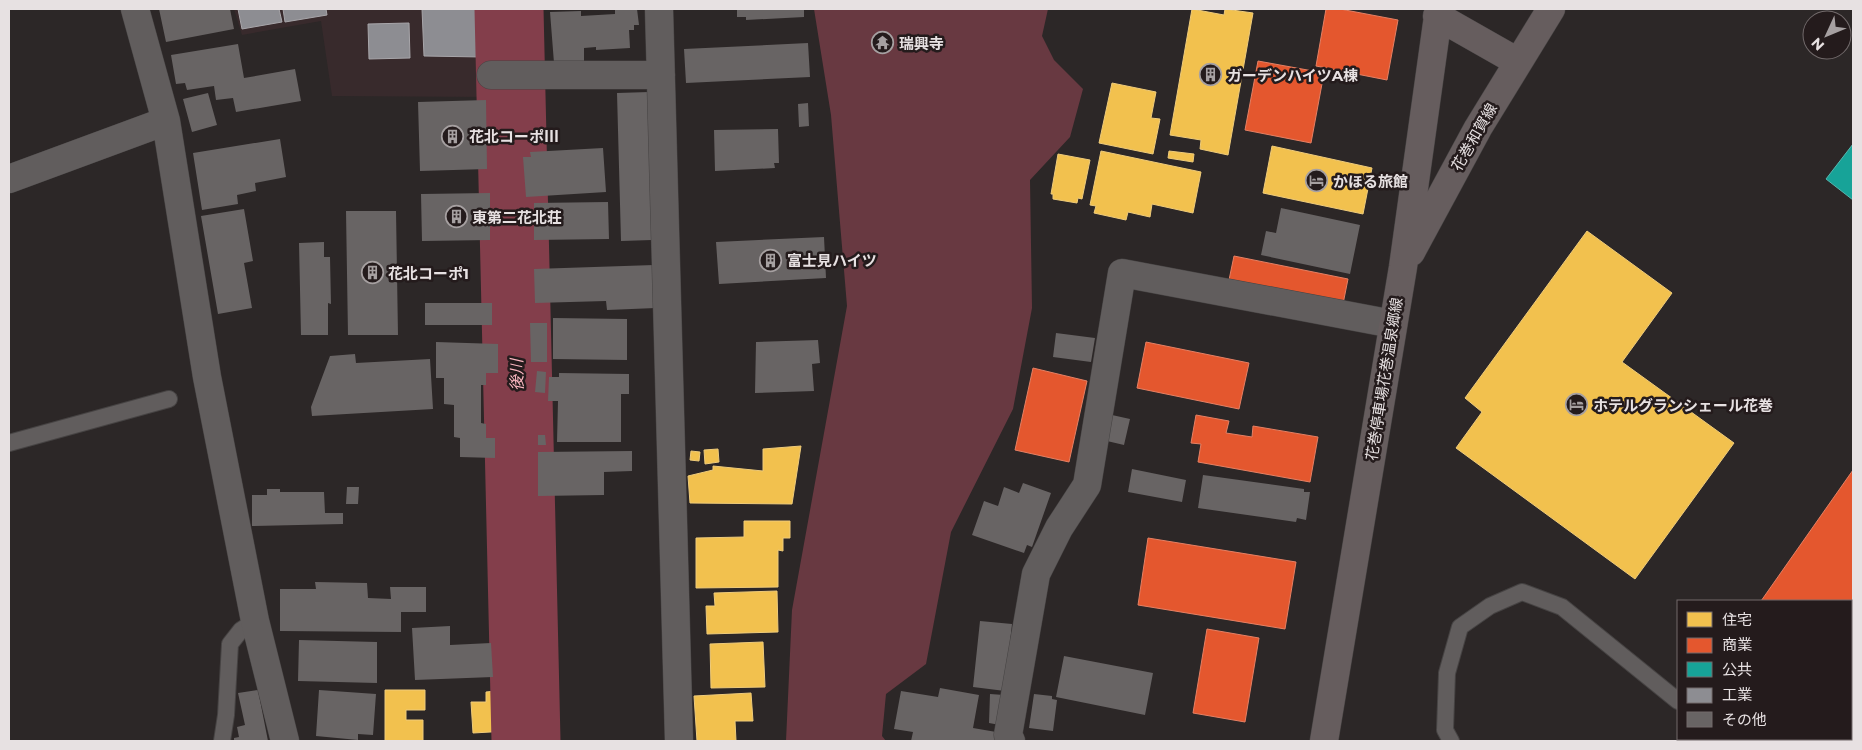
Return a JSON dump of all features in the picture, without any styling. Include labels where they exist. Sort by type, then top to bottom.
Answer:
[{"type":"main road","name":"花巻和賀線","points":[[1403,267],[1478,128],[1551,9]]},
{"type":"main road","name":"花巻停車場花巻温泉郷線","points":[[1324,741],[1403,267],[1438,12],[1518,62]]},
{"type":"street","points":[[135,9],[166,121],[207,377],[255,621],[285,741]]},
{"type":"street","points":[[659,9],[679,741]]},
{"type":"street","points":[[492,75],[661,75]]},
{"type":"street","points":[[9,179],[166,121]]},
{"type":"street","points":[[1011,741],[1008,735],[1036,574],[1059,528],[1088,485],[1122,273],[1393,324]]},
{"type":"lane","points":[[9,443],[169,399]]},
{"type":"lane","points":[[1451,741],[1445,730],[1447,673],[1460,627],[1490,606],[1522,592],[1562,607],[1677,700]]},
{"type":"lane","points":[[222,741],[226,714],[230,644],[241,630],[255,621]]},
{"type":"shaded area","points":[[234,9],[490,9],[491,97],[332,96],[321,21],[242,35]]},
{"type":"shaded area","points":[[814,9],[1048,9],[1042,36],[1054,60],[1083,89],[1070,137],[1030,180],[1032,308],[1013,409],[951,532],[926,664],[886,694],[882,736],[886,741],[786,741],[792,610],[847,306],[831,115]]},
{"type":"building: 住宅","name":"ガーデンハイツA棟","points":[[1192,9],[1224,15],[1225,9],[1253,13],[1228,155],[1200,149],[1201,140],[1170,135]]},
{"type":"building: 住宅","points":[[1112,83],[1156,92],[1151,118],[1160,119],[1153,154],[1099,143]]},
{"type":"building: 住宅","name":"かほる旅館","points":[[1272,146],[1372,168],[1363,214],[1263,193]]},
{"type":"building: 住宅","points":[[1101,151],[1201,172],[1193,213],[1152,204],[1150,217],[1128,212],[1126,220],[1094,213],[1096,206],[1090,205]]},
{"type":"building: 住宅","points":[[1169,151],[1194,154],[1193,162],[1168,158]]},
{"type":"building: 住宅","points":[[1058,154],[1090,160],[1082,199],[1078,198],[1077,203],[1053,199],[1053,194],[1051,194]]},
{"type":"building: 住宅","name":"ホテルグランシェール花巻","points":[[1587,231],[1672,293],[1622,362],[1734,443],[1635,579],[1456,448],[1482,412],[1465,398]]},
{"type":"building: 住宅","points":[[801,446],[792,504],[690,503],[688,476],[713,470],[713,466],[763,471],[763,449]]},
{"type":"building: 住宅","points":[[718,449],[719,462],[705,464],[704,450]]},
{"type":"building: 住宅","points":[[691,451],[700,452],[699,461],[690,460]]},
{"type":"building: 住宅","points":[[744,521],[790,521],[790,538],[783,538],[783,551],[778,550],[778,587],[696,588],[696,538],[744,537]]},
{"type":"building: 住宅","points":[[777,591],[778,632],[707,634],[706,606],[715,606],[714,593]]},
{"type":"building: 住宅","points":[[763,642],[765,687],[711,688],[710,644]]},
{"type":"building: 住宅","points":[[385,690],[425,690],[425,710],[406,710],[406,720],[423,720],[423,741],[385,741]]},
{"type":"building: 住宅","points":[[506,690],[508,731],[473,733],[471,702],[486,702],[486,692]]},
{"type":"building: 住宅","points":[[751,693],[753,721],[735,721],[736,741],[697,741],[694,696]]},
{"type":"building: 商業","points":[[1326,9],[1340,9],[1398,20],[1387,80],[1316,66]]},
{"type":"building: 商業","points":[[1258,61],[1324,73],[1311,143],[1245,130]]},
{"type":"building: 商業","points":[[1234,256],[1348,279],[1343,304],[1229,280]]},
{"type":"building: 商業","points":[[1146,342],[1249,363],[1239,409],[1137,388]]},
{"type":"building: 商業","points":[[1033,368],[1087,381],[1069,462],[1015,450]]},
{"type":"building: 商業","points":[[1196,415],[1229,421],[1226,433],[1252,437],[1253,426],[1318,437],[1310,482],[1198,462],[1201,444],[1191,443]]},
{"type":"building: 商業","points":[[1853,470],[1852,698],[1852,600],[1762,600]]},
{"type":"building: 商業","points":[[1148,538],[1296,562],[1285,629],[1138,605]]},
{"type":"building: 商業","points":[[1207,629],[1259,638],[1245,722],[1193,713]]},
{"type":"building: 公共","points":[[1853,144],[1853,200],[1826,179]]},
{"type":"building: 工業","points":[[238,9],[279,9],[282,22],[242,29]]},
{"type":"building: 工業","points":[[283,9],[326,9],[327,15],[285,22]]},
{"type":"building: 工業","points":[[422,9],[482,9],[482,57],[424,56]]},
{"type":"building: 工業","points":[[409,23],[410,58],[369,59],[368,24]]},
{"type":"building: その他","points":[[159,9],[230,9],[234,29],[166,42]]},
{"type":"building: その他","points":[[637,9],[639,25],[634,25],[634,30],[629,30],[630,48],[596,50],[596,47],[584,48],[584,61],[554,63],[550,12],[581,11],[581,16],[615,14],[615,10]]},
{"type":"building: その他","points":[[737,9],[804,9],[804,17],[746,20],[746,17],[737,17]]},
{"type":"building: その他","points":[[808,43],[810,77],[686,83],[684,49]]},
{"type":"building: その他","points":[[238,44],[244,78],[295,69],[301,101],[236,112],[233,98],[216,100],[214,86],[187,90],[185,83],[176,84],[171,55]]},
{"type":"building: その他","points":[[649,92],[652,240],[621,241],[617,93]]},
{"type":"building: その他","points":[[208,93],[217,125],[192,132],[183,99]]},
{"type":"building: その他","name":"花北コーポⅢ","points":[[486,100],[487,169],[420,171],[418,102]]},
{"type":"building: その他","points":[[808,103],[809,126],[799,127],[798,104]]},
{"type":"building: その他","points":[[778,129],[779,163],[774,163],[775,168],[715,171],[714,130]]},
{"type":"building: その他","points":[[280,139],[286,177],[255,183],[256,191],[237,195],[238,204],[202,210],[193,153]]},
{"type":"building: その他","points":[[603,148],[606,192],[526,197],[523,157],[531,157],[530,152]]},
{"type":"building: その他","name":"東第二花北荘","points":[[490,193],[490,240],[422,241],[421,194]]},
{"type":"building: その他","points":[[608,202],[609,239],[534,240],[534,203]]},
{"type":"building: その他","points":[[1281,208],[1360,225],[1350,274],[1261,255],[1266,231],[1276,233]]},
{"type":"building: その他","points":[[244,209],[253,261],[244,263],[252,308],[218,314],[201,216]]},
{"type":"building: その他","name":"花北コーポ1","points":[[346,211],[396,211],[398,335],[348,335]]},
{"type":"building: その他","name":"富士見ハイツ","points":[[824,237],[826,278],[719,284],[716,242]]},
{"type":"building: その他","points":[[324,242],[324,257],[330,257],[331,304],[328,303],[328,335],[301,335],[299,243]]},
{"type":"building: その他","points":[[654,265],[656,308],[607,310],[606,301],[535,303],[534,269]]},
{"type":"building: その他","points":[[425,303],[492,303],[492,325],[425,325]]},
{"type":"building: その他","points":[[553,318],[627,319],[627,360],[553,359]]},
{"type":"building: その他","points":[[530,323],[547,323],[547,362],[531,362]]},
{"type":"building: その他","points":[[1056,333],[1095,338],[1091,362],[1053,357]]},
{"type":"building: その他","points":[[818,340],[820,363],[812,364],[814,391],[755,393],[756,342]]},
{"type":"building: その他","points":[[436,342],[498,344],[498,373],[486,373],[486,385],[481,385],[481,423],[486,424],[486,438],[495,438],[495,458],[460,457],[460,438],[454,437],[454,405],[444,404],[444,378],[436,378]]},
{"type":"building: その他","points":[[355,354],[356,363],[430,359],[433,409],[312,416],[311,407],[330,356]]},
{"type":"building: その他","points":[[537,371],[546,372],[545,393],[535,392]]},
{"type":"building: その他","points":[[559,373],[629,374],[629,394],[621,394],[621,442],[557,442],[558,401],[548,401],[549,377],[559,377]]},
{"type":"building: その他","points":[[1112,415],[1130,419],[1124,445],[1107,441]]},
{"type":"building: その他","points":[[538,435],[545,435],[546,445],[538,445]]},
{"type":"building: その他","points":[[632,451],[632,471],[604,472],[604,495],[538,496],[538,452]]},
{"type":"building: その他","points":[[1132,469],[1186,480],[1182,502],[1128,492]]},
{"type":"building: その他","points":[[1203,475],[1304,489],[1304,492],[1310,492],[1306,520],[1297,518],[1296,522],[1198,508]]},
{"type":"building: その他","points":[[1023,483],[1051,493],[1032,547],[1027,545],[1024,553],[972,535],[984,501],[998,506],[1004,487],[1019,493]]},
{"type":"building: その他","points":[[347,487],[359,487],[358,504],[346,504]]},
{"type":"building: その他","points":[[267,489],[280,489],[280,492],[324,492],[325,513],[343,513],[343,524],[252,526],[252,495],[267,495]]},
{"type":"building: その他","points":[[315,582],[367,583],[368,598],[391,599],[390,587],[426,587],[426,612],[401,612],[401,632],[280,631],[280,589],[316,589]]},
{"type":"building: その他","points":[[980,621],[1012,624],[1005,691],[973,687]]},
{"type":"building: その他","points":[[450,626],[450,645],[491,643],[493,677],[415,680],[412,628]]},
{"type":"building: その他","points":[[299,640],[377,642],[377,683],[298,681]]},
{"type":"building: その他","points":[[1064,656],[1153,673],[1145,715],[1056,697]]},
{"type":"building: その他","points":[[940,688],[979,695],[973,728],[1002,733],[1000,741],[911,741],[913,732],[894,729],[901,691],[938,697]]},
{"type":"building: その他","points":[[258,690],[268,741],[234,741],[234,738],[239,737],[237,727],[245,725],[238,693]]},
{"type":"building: その他","points":[[319,690],[376,694],[373,735],[358,734],[358,740],[316,736]]},
{"type":"building: その他","points":[[990,694],[1004,695],[1000,725],[989,723]]},
{"type":"building: その他","points":[[1034,694],[1052,696],[1052,699],[1057,700],[1053,731],[1029,728]]},
{"type":"waterway","name":"後川","points":[[509,9],[526,741]]},
{"type":"place","name":"瑞興寺","points":[[883,43]]},
{"type":"place","name":"ガーデンハイツA棟","points":[[1211,75]]},
{"type":"place","name":"花北コーポⅢ","points":[[453,136]]},
{"type":"place","name":"かほる旅館","points":[[1317,181]]},
{"type":"place","name":"東第二花北荘","points":[[456,217]]},
{"type":"place","name":"富士見ハイツ","points":[[771,260]]},
{"type":"place","name":"花北コーポ1","points":[[372,273]]},
{"type":"place","name":"ホテルグランシェール花巻","points":[[1577,405]]}]
